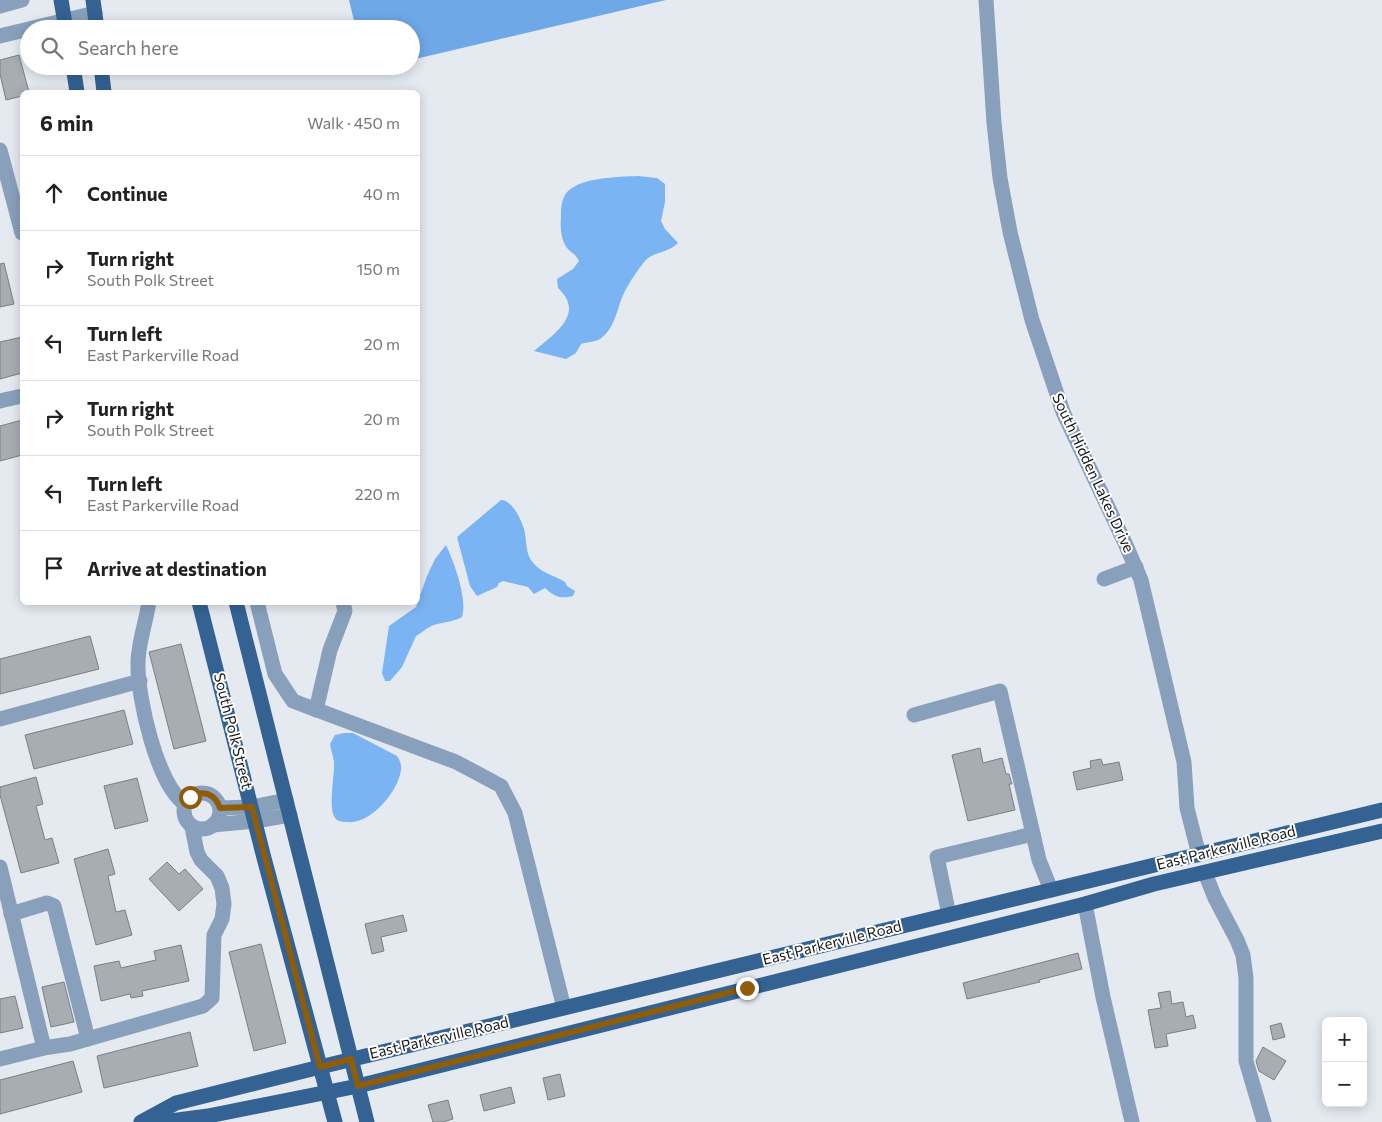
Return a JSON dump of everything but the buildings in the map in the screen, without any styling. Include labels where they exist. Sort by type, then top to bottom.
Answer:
[{"type":"main road","points":[[61,0],[65,20]]},
{"type":"main road","points":[[94,6],[96,20]]},
{"type":"main road","points":[[74,75],[77,90]]},
{"type":"main road","points":[[102,75],[104,90]]},
{"type":"main road","name":"South Polk Street","points":[[200,605],[335,1122]]},
{"type":"main road","points":[[237,605],[367,1122]]},
{"type":"main road","name":"East Parkerville Road","points":[[141,1122],[176,1103],[351,1059],[1382,810]]},
{"type":"main road","name":"East Parkerville Road","points":[[162,1122],[208,1116],[358,1086],[1086,904],[1152,885],[1382,831]]},
{"type":"main road","points":[[1199,855],[1205,873]]},
{"type":"main road","points":[[1051,890],[1057,911]]},
{"type":"main road","points":[[800,951],[805,974]]},
{"type":"street","points":[[0,6],[22,0]]},
{"type":"street","name":"South Hidden Lakes Drive","points":[[986,0],[994,123],[1000,178],[1010,232],[1032,320],[1063,412],[1136,567],[1145,596],[1184,762],[1187,808],[1199,855]]},
{"type":"street","points":[[72,20],[94,6]]},
{"type":"street","points":[[0,36],[20,32]]},
{"type":"street","points":[[0,150],[4,178],[20,227]]},
{"type":"street","points":[[0,401],[20,396]]},
{"type":"street","points":[[1104,579],[1136,567]]},
{"type":"street","points":[[148,605],[138,662],[144,711],[159,763],[171,790],[185,804]]},
{"type":"street","points":[[258,605],[275,674],[293,701],[456,762],[501,786],[516,813],[564,1008]]},
{"type":"street","points":[[316,710],[330,650],[345,610],[344,605]]},
{"type":"street","points":[[0,719],[140,681]]},
{"type":"street","points":[[914,714],[1000,691],[1039,860],[1051,890]]},
{"type":"street","points":[[0,1059],[88,1039],[203,1006],[212,998],[214,935],[222,919],[224,904],[222,888],[217,876],[201,860],[197,852],[192,827],[183,812],[185,804],[190,797],[202,793],[214,797],[220,808],[218,819],[213,825]]},
{"type":"street","points":[[192,827],[204,829],[254,814],[288,807]]},
{"type":"street","points":[[220,808],[254,814]]},
{"type":"street","points":[[949,915],[937,857],[1033,834]]},
{"type":"street","points":[[0,867],[43,1048]]},
{"type":"street","points":[[1205,873],[1243,955],[1246,978],[1246,1061],[1264,1122]]},
{"type":"street","points":[[11,914],[47,903],[54,906],[88,1039]]},
{"type":"street","points":[[1086,904],[1104,998],[1132,1122]]},
{"type":"shaded area","points":[[349,0],[666,0],[420,58],[420,20],[354,20]]},
{"type":"shaded area","points":[[638,176],[657,178],[665,184],[665,202],[661,221],[665,229],[678,243],[674,247],[648,258],[644,262],[625,291],[610,329],[600,339],[581,344],[576,353],[566,359],[534,351],[558,330],[568,315],[569,306],[566,297],[558,288],[557,279],[573,269],[579,261],[567,248],[562,237],[561,208],[565,195],[571,189],[588,181]]},
{"type":"shaded area","points":[[501,500],[509,503],[518,515],[524,529],[528,553],[534,564],[565,582],[567,586],[575,591],[573,596],[558,596],[545,588],[534,594],[528,587],[503,581],[497,587],[477,596],[470,586],[457,537]]},
{"type":"shaded area","points":[[446,545],[462,591],[462,617],[431,626],[416,636],[402,667],[390,681],[385,681],[382,673],[389,626],[417,605],[420,605],[420,596],[435,559]]},
{"type":"shaded area","points":[[353,733],[397,756],[401,766],[399,779],[389,797],[373,813],[356,822],[338,821],[333,815],[332,809],[334,762],[330,744],[335,735]]},
{"type":"route","points":[[190,797],[196,794],[208,794],[214,797],[220,808],[252,807],[320,1067],[351,1059],[358,1086],[747,988]]}]
